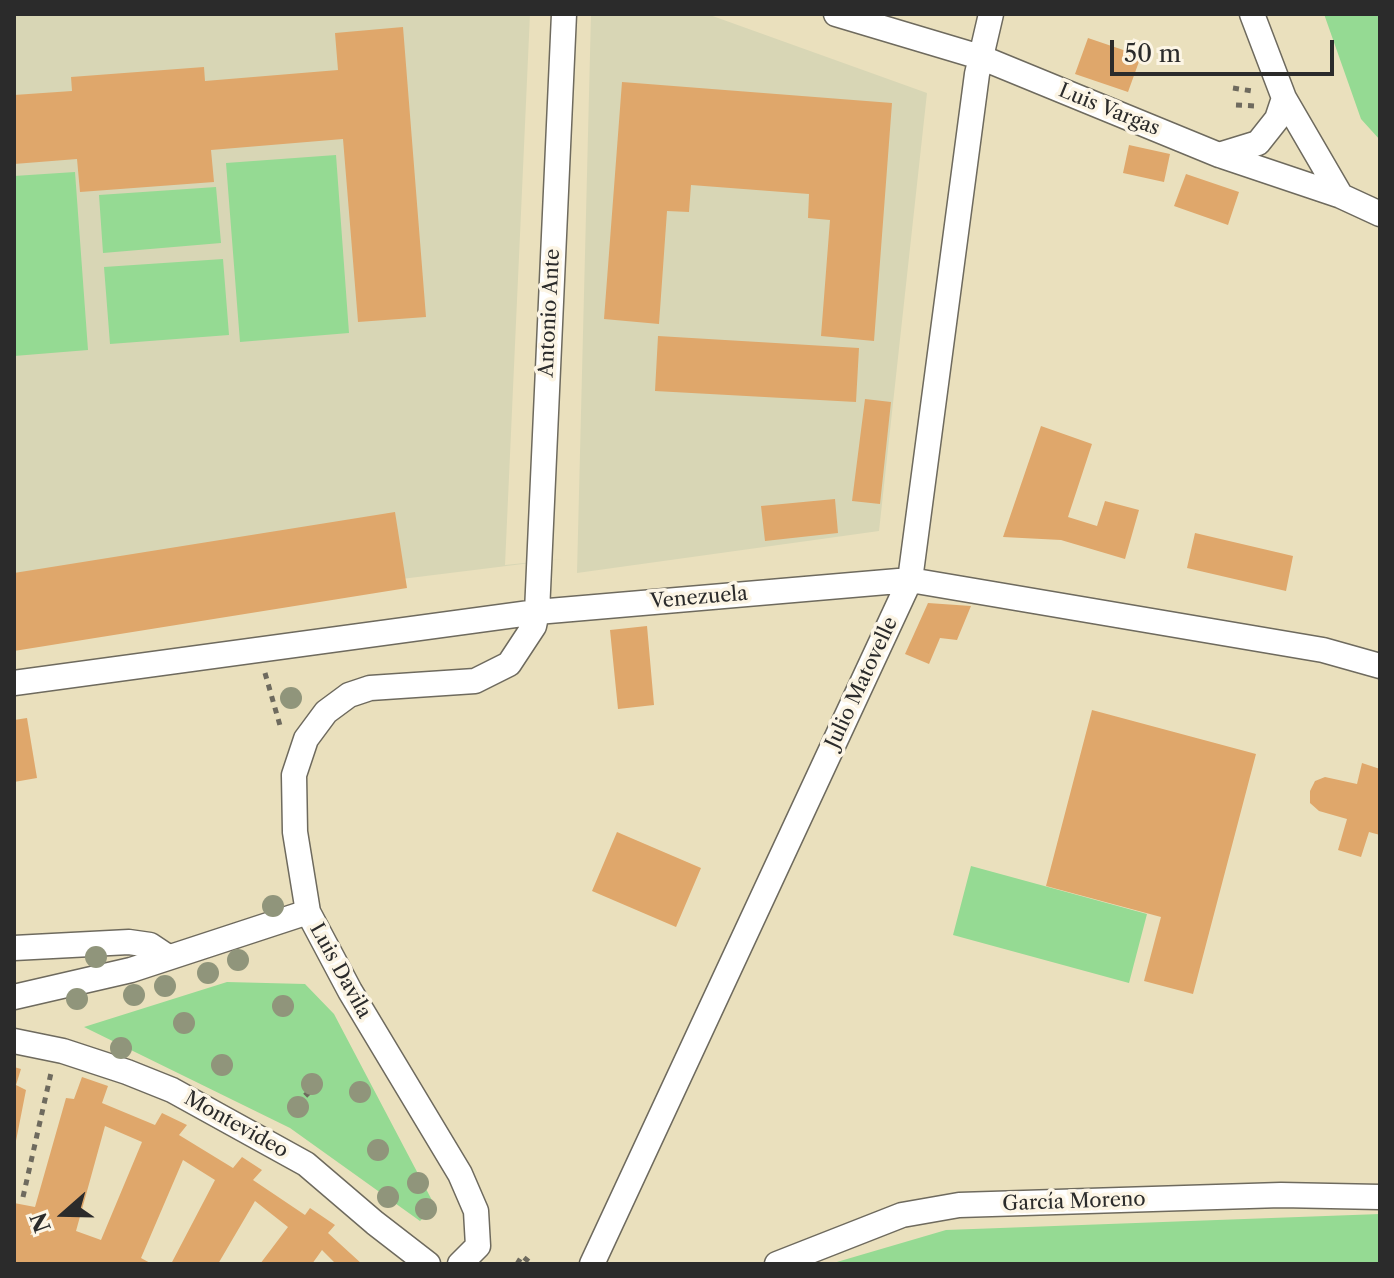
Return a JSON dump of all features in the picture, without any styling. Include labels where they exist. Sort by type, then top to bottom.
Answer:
[{"type":"street","name":"Antonio Ante","points":[[537,612],[564,14]]},
{"type":"street","name":"Luis Vargas","points":[[836,14],[980,57],[1219,155],[1341,196],[1380,214]]},
{"type":"street","name":"Julio Matovelle","points":[[592,1264],[910,580],[980,57],[991,14]]},
{"type":"street","points":[[1252,14],[1284,98],[1341,196]]},
{"type":"street","points":[[1219,155],[1258,143],[1277,119],[1284,98]]},
{"type":"street","name":"Venezuela","points":[[14,683],[537,612],[910,580],[1323,650],[1380,666]]},
{"type":"street","name":"Luis Davila","points":[[460,1264],[478,1246],[476,1211],[460,1174],[350,991],[308,912],[295,832],[294,775],[306,739],[326,712],[349,695],[370,688],[475,681],[509,664],[534,626],[537,612]]},
{"type":"street","points":[[14,997],[131,970],[308,912]]},
{"type":"street","points":[[14,948],[129,942],[150,945],[168,957]]},
{"type":"street","name":"Montevideo","points":[[14,1041],[63,1051],[172,1090],[306,1164],[428,1264]]},
{"type":"street","name":"García Moreno","points":[[777,1264],[902,1215],[959,1205],[1281,1195],[1380,1197]]},
{"type":"path","points":[[263,668],[282,734]]},
{"type":"path","points":[[23,1197],[52,1069]]},
{"type":"path","points":[[517,1264],[522,1256],[532,1264]]},
{"type":"shaded area","points":[[14,14],[530,14],[505,565],[563,559],[14,627]]},
{"type":"shaded area","points":[[591,14],[707,14],[927,93],[879,531],[577,573]]},
{"type":"green space","points":[[1324,14],[1380,14],[1380,140],[1361,119]]},
{"type":"green space","points":[[336,155],[349,333],[240,342],[226,163]]},
{"type":"green space","points":[[75,172],[88,350],[14,356],[14,176]]},
{"type":"green space","points":[[216,187],[221,243],[103,253],[99,195]]},
{"type":"green space","points":[[223,259],[229,335],[110,344],[104,267]]},
{"type":"green space","points":[[971,866],[1147,914],[1129,983],[953,935]]},
{"type":"green space","points":[[227,982],[305,984],[334,1014],[435,1206],[420,1221],[290,1128],[84,1027]]},
{"type":"green space","points":[[1380,1214],[1380,1264],[830,1264],[946,1230]]},
{"type":"building","points":[[403,27],[426,317],[358,322],[343,139],[211,150],[214,182],[80,192],[77,159],[14,164],[14,95],[72,91],[71,77],[204,67],[205,81],[338,70],[335,33]]},
{"type":"building","points":[[1088,38],[1141,56],[1128,92],[1075,74]]},
{"type":"building","points":[[622,82],[892,103],[874,341],[821,336],[830,220],[808,218],[809,194],[691,185],[689,212],[667,211],[659,324],[604,319]]},
{"type":"building","points":[[1129,145],[1170,154],[1164,182],[1123,173]]},
{"type":"building","points":[[1186,174],[1239,192],[1228,225],[1174,206]]},
{"type":"building","points":[[658,336],[859,348],[856,402],[655,391]]},
{"type":"building","points":[[865,399],[891,402],[880,504],[852,501]]},
{"type":"building","points":[[1041,426],[1092,444],[1068,517],[1097,526],[1105,501],[1139,510],[1125,559],[1061,540],[1003,537]]},
{"type":"building","points":[[835,499],[838,533],[765,541],[761,506]]},
{"type":"building","points":[[395,512],[407,588],[14,651],[14,573]]},
{"type":"building","points":[[1195,533],[1293,556],[1286,591],[1187,568]]},
{"type":"building","points":[[928,603],[971,606],[957,640],[940,638],[929,664],[905,654]]},
{"type":"building","points":[[647,626],[654,705],[618,709],[610,630]]},
{"type":"building","points":[[1092,710],[1256,754],[1193,994],[1144,981],[1161,917],[1046,886]]},
{"type":"building","points":[[27,718],[37,778],[14,782],[14,720]]},
{"type":"building","points":[[1362,763],[1380,769],[1380,835],[1369,832],[1361,857],[1338,850],[1347,819],[1319,811],[1310,803],[1310,791],[1315,781],[1325,777],[1357,784]]},
{"type":"building","points":[[617,832],[701,868],[676,927],[592,891]]},
{"type":"building","points":[[14,1067],[21,1069],[16,1085],[26,1090],[15,1146],[14,1145]]},
{"type":"building","points":[[82,1077],[108,1086],[102,1103],[155,1125],[162,1113],[187,1125],[179,1135],[233,1168],[242,1157],[262,1170],[253,1180],[305,1215],[310,1208],[335,1225],[328,1233],[362,1264],[336,1264],[322,1250],[312,1264],[260,1264],[288,1227],[255,1201],[218,1264],[171,1264],[215,1180],[183,1160],[141,1258],[152,1264],[14,1264],[14,1203],[35,1207],[66,1098],[74,1099]],"holes":[[[105,1126],[142,1142],[101,1240],[76,1231]]]}]
